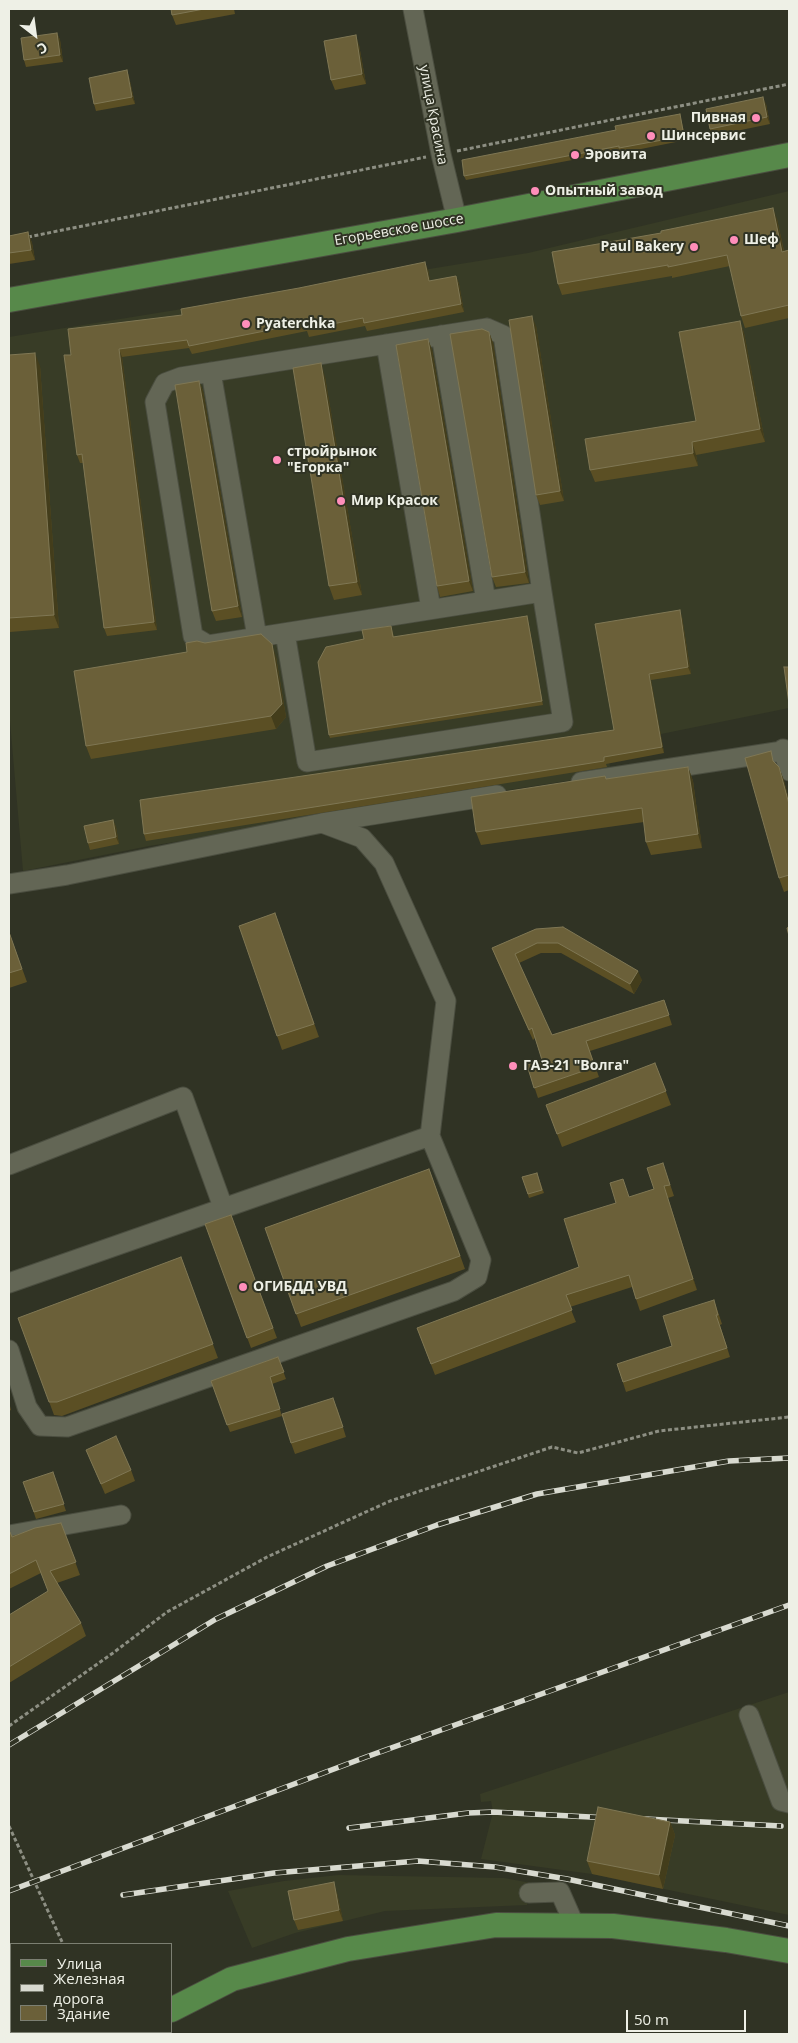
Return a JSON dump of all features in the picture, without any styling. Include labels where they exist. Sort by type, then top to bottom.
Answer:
[{"type":"main road","name":"Егорьевское шоссе","points":[[9,300],[456,220],[789,156]]},
{"type":"main road","points":[[172,2010],[232,1980],[348,1949],[496,1925],[622,1927],[726,1940],[789,1951]]},
{"type":"lane","name":"улица Красина","points":[[413,9],[441,154],[456,220]]},
{"type":"lane","points":[[285,633],[307,762],[563,722],[503,335],[487,328],[181,377],[165,383],[155,402],[193,636],[208,645],[542,592]]},
{"type":"lane","points":[[441,335],[486,601]]},
{"type":"lane","points":[[386,344],[431,609]]},
{"type":"lane","points":[[211,372],[258,637]]},
{"type":"lane","points":[[562,785],[786,749],[789,770]]},
{"type":"lane","points":[[9,884],[288,837],[322,823],[514,793]]},
{"type":"lane","points":[[9,1350],[27,1407],[40,1426],[67,1427],[454,1291],[477,1277],[481,1260],[430,1136],[446,1001],[384,863],[362,838],[322,823]]},
{"type":"lane","points":[[9,1165],[183,1097],[223,1207]]},
{"type":"lane","points":[[9,1283],[430,1136]]},
{"type":"lane","points":[[9,1535],[121,1515]]},
{"type":"lane","points":[[749,1715],[781,1801],[789,1803]]},
{"type":"lane","points":[[530,1893],[560,1892],[575,1926]]},
{"type":"path","points":[[18,238],[789,84]]},
{"type":"path","points":[[9,1726],[113,1653],[167,1612],[267,1557],[390,1501],[552,1447],[578,1454],[659,1431],[789,1418]]},
{"type":"path","points":[[9,1826],[63,1943]]},
{"type":"shaded area","points":[[789,191],[789,708],[607,745],[611,774],[149,846],[23,871],[9,710],[9,337],[528,253]]},
{"type":"shaded area","points":[[789,1692],[789,1915],[592,1874],[481,1859],[493,1812],[491,1801],[481,1802],[480,1794]]},
{"type":"shaded area","points":[[338,1875],[504,1878],[531,1883],[527,1905],[385,1911],[295,1933],[252,1948],[228,1891],[284,1881]]},
{"type":"building","points":[[171,9],[204,9],[172,15]]},
{"type":"building","points":[[57,33],[60,55],[24,60],[21,38]]},
{"type":"building","points":[[356,35],[362,74],[331,80],[324,41]]},
{"type":"building","points":[[127,70],[132,97],[94,104],[89,78]]},
{"type":"building","points":[[763,97],[767,117],[710,129],[706,109]]},
{"type":"building","points":[[680,114],[684,136],[619,148],[619,146],[464,176],[462,160],[616,130],[615,126]]},
{"type":"building","points":[[773,208],[782,252],[789,250],[789,305],[741,316],[727,255],[668,267],[668,265],[558,284],[552,252],[661,233],[661,231]]},
{"type":"building","points":[[28,232],[31,250],[9,253],[9,236]]},
{"type":"building","points":[[425,262],[429,281],[456,276],[461,304],[364,323],[363,318],[306,329],[305,323],[189,346],[187,340],[119,349],[154,622],[104,628],[82,454],[77,455],[64,355],[71,355],[68,329],[182,315],[181,309],[299,288]]},
{"type":"building","points":[[532,316],[560,491],[536,495],[509,320]]},
{"type":"building","points":[[740,321],[760,429],[692,442],[693,453],[590,470],[585,439],[696,421],[679,332]]},
{"type":"building","points":[[482,329],[489,332],[525,572],[492,577],[450,334]]},
{"type":"building","points":[[428,339],[469,581],[437,586],[396,345]]},
{"type":"building","points":[[35,353],[54,615],[9,618],[9,355]]},
{"type":"building","points":[[321,363],[357,582],[329,586],[293,368]]},
{"type":"building","points":[[199,381],[238,606],[212,611],[175,385]]},
{"type":"building","points":[[680,610],[688,667],[649,674],[662,747],[604,757],[604,761],[144,834],[140,800],[614,730],[595,624]]},
{"type":"building","points":[[527,616],[542,701],[329,735],[318,662],[326,647],[364,639],[362,630],[391,626],[393,637]]},
{"type":"building","points":[[261,634],[272,644],[282,704],[271,716],[86,746],[74,671],[187,652],[186,643],[197,641],[205,643]]},
{"type":"building","points":[[784,667],[789,667],[789,704]]},
{"type":"building","points":[[771,751],[773,761],[779,767],[789,804],[789,875],[779,878],[745,758]]},
{"type":"building","points":[[688,767],[698,834],[646,842],[642,808],[476,832],[471,797],[605,776],[606,779]]},
{"type":"building","points":[[113,820],[116,837],[88,843],[84,826]]},
{"type":"building","points":[[275,913],[314,1024],[277,1036],[239,926]]},
{"type":"building","points":[[563,927],[638,971],[630,984],[558,943],[537,943],[515,954],[552,1035],[664,1000],[669,1015],[586,1041],[595,1067],[534,1088],[527,1065],[542,1060],[532,1028],[529,1030],[492,948],[536,929]]},
{"type":"building","points":[[9,932],[22,969],[9,973]]},
{"type":"building","points":[[655,1063],[666,1091],[557,1134],[546,1105]]},
{"type":"building","points":[[663,1163],[670,1185],[664,1186],[693,1279],[636,1299],[629,1275],[566,1295],[572,1310],[431,1364],[417,1328],[579,1267],[564,1219],[616,1203],[610,1183],[623,1179],[629,1197],[654,1189],[647,1168]]},
{"type":"building","points":[[429,1169],[460,1256],[296,1314],[265,1228]]},
{"type":"building","points":[[537,1173],[542,1190],[528,1194],[522,1177]]},
{"type":"building","name":"ОГИБДД УВД","points":[[231,1215],[273,1328],[247,1338],[205,1224]]},
{"type":"building","points":[[181,1257],[213,1344],[57,1402],[49,1402],[18,1318]]},
{"type":"building","points":[[714,1300],[718,1315],[716,1315],[727,1348],[623,1382],[617,1364],[672,1346],[663,1316]]},
{"type":"building","points":[[278,1357],[284,1372],[270,1377],[280,1409],[227,1425],[211,1381]]},
{"type":"building","points":[[333,1398],[343,1427],[291,1443],[282,1414]]},
{"type":"building","points":[[116,1436],[131,1470],[101,1484],[86,1450]]},
{"type":"building","points":[[53,1472],[64,1504],[34,1512],[23,1482]]},
{"type":"building","points":[[61,1523],[76,1562],[50,1571],[81,1623],[9,1667],[9,1615],[48,1591],[36,1560],[9,1574],[9,1533],[12,1537],[35,1528]]},
{"type":"building","points":[[598,1807],[670,1822],[659,1875],[587,1861]]},
{"type":"building","points":[[334,1882],[339,1910],[294,1920],[288,1891]]},
{"type":"railway","points":[[9,1745],[216,1619],[327,1566],[437,1525],[537,1494],[729,1461],[789,1458]]},
{"type":"railway","points":[[9,1891],[366,1757],[789,1605]]},
{"type":"railway","points":[[349,1828],[468,1813],[493,1812],[610,1818]]},
{"type":"railway","points":[[645,1819],[781,1826]]},
{"type":"railway","points":[[123,1895],[274,1873],[418,1861],[495,1867],[567,1879],[789,1926]]},
{"type":"place","name":"Пивная","points":[[756,118]]},
{"type":"place","name":"Шинсервис","points":[[651,136]]},
{"type":"place","name":"Эровита","points":[[575,155]]},
{"type":"place","name":"Опытный завод","points":[[535,191]]},
{"type":"place","name":"Шеф","points":[[734,240]]},
{"type":"place","name":"Paul Bakery","points":[[694,247]]},
{"type":"place","name":"Pyaterchka","points":[[246,324]]},
{"type":"place","name":"стройрынок \"Егорка\"","points":[[277,460]]},
{"type":"place","name":"Мир Красок","points":[[341,501]]},
{"type":"place","name":"ГАЗ-21 \"Волга\"","points":[[513,1066]]},
{"type":"place","name":"ОГИБДД УВД","points":[[243,1287]]}]
